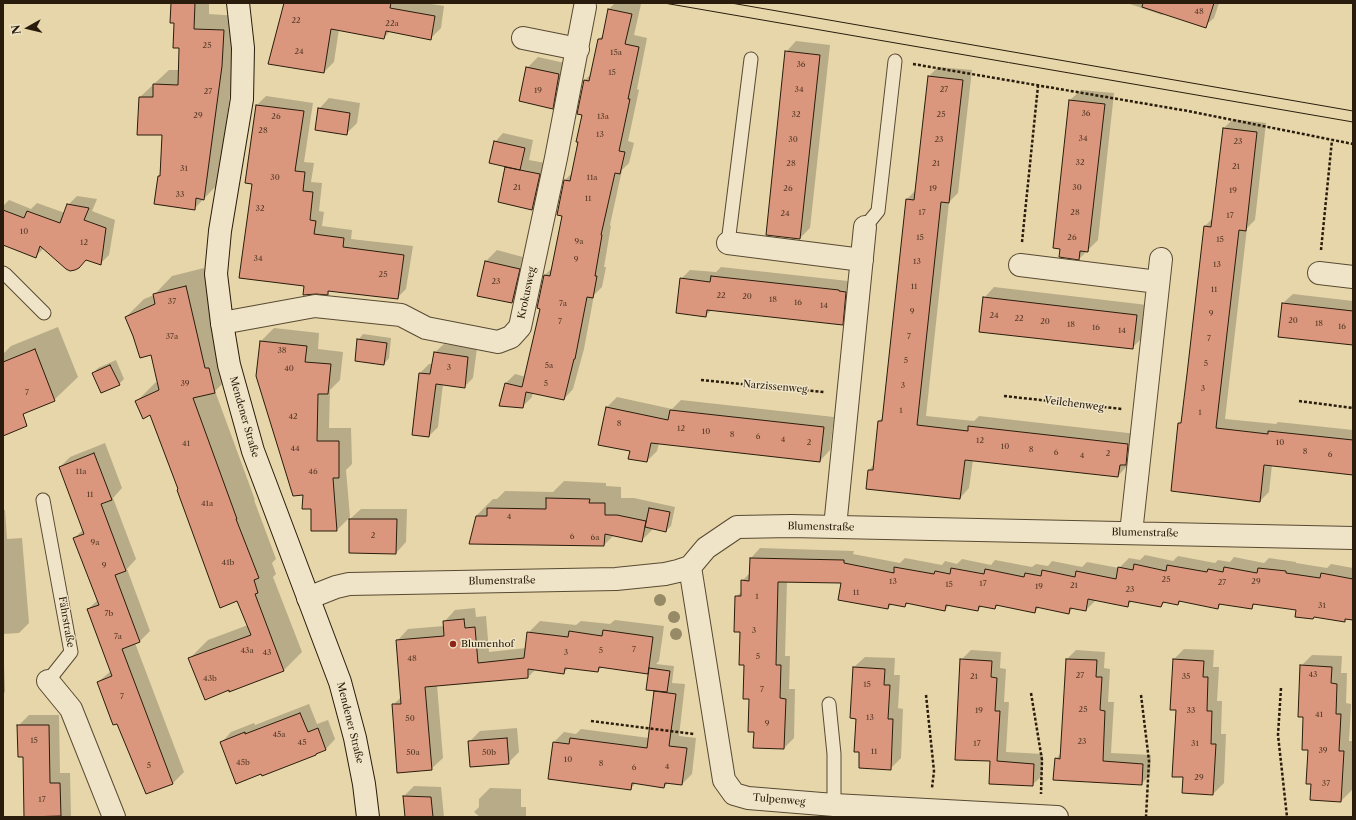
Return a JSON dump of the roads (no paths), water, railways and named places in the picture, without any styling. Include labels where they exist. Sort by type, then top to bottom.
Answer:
[{"type":"street","name":"Mendener Straße","points":[[238,3],[243,48],[242,99],[220,231],[216,274],[222,323],[229,366],[253,451],[340,682],[354,732],[364,784],[368,817]]},
{"type":"street","name":"Krokusweg","points":[[222,323],[315,306],[401,315],[426,328],[498,342],[511,337],[520,328],[556,158],[585,7]]},
{"type":"street","points":[[523,38],[578,49]]},
{"type":"street","points":[[835,527],[865,228]]},
{"type":"street","points":[[728,243],[862,260]]},
{"type":"street","points":[[1131,533],[1161,259]]},
{"type":"street","points":[[1020,265],[1158,282]]},
{"type":"street","points":[[1319,273],[1353,277]]},
{"type":"street","name":"Blumenstraße","points":[[308,598],[336,587],[349,584],[616,579],[665,574],[690,567],[706,548],[736,527],[791,526],[1353,538]]},
{"type":"street","name":"Tulpenweg","points":[[690,567],[724,780],[734,794],[748,798],[834,805],[1048,817]]},
{"type":"street","name":"Fährstraße","points":[[48,681],[71,709],[114,817]]},
{"type":"lane","points":[[728,243],[751,59]]},
{"type":"lane","points":[[865,228],[878,212],[895,61]]},
{"type":"lane","points":[[3,274],[6,275],[44,312]]},
{"type":"lane","name":"Fährstraße","points":[[43,500],[71,652],[48,681]]},
{"type":"lane","points":[[829,704],[834,754],[834,805]]},
{"type":"tram line","points":[[664,3],[1353,122]]},
{"type":"tram line","points":[[731,3],[1353,111]]},
{"type":"place","name":"Blumenhof","points":[[453,644]]}]
